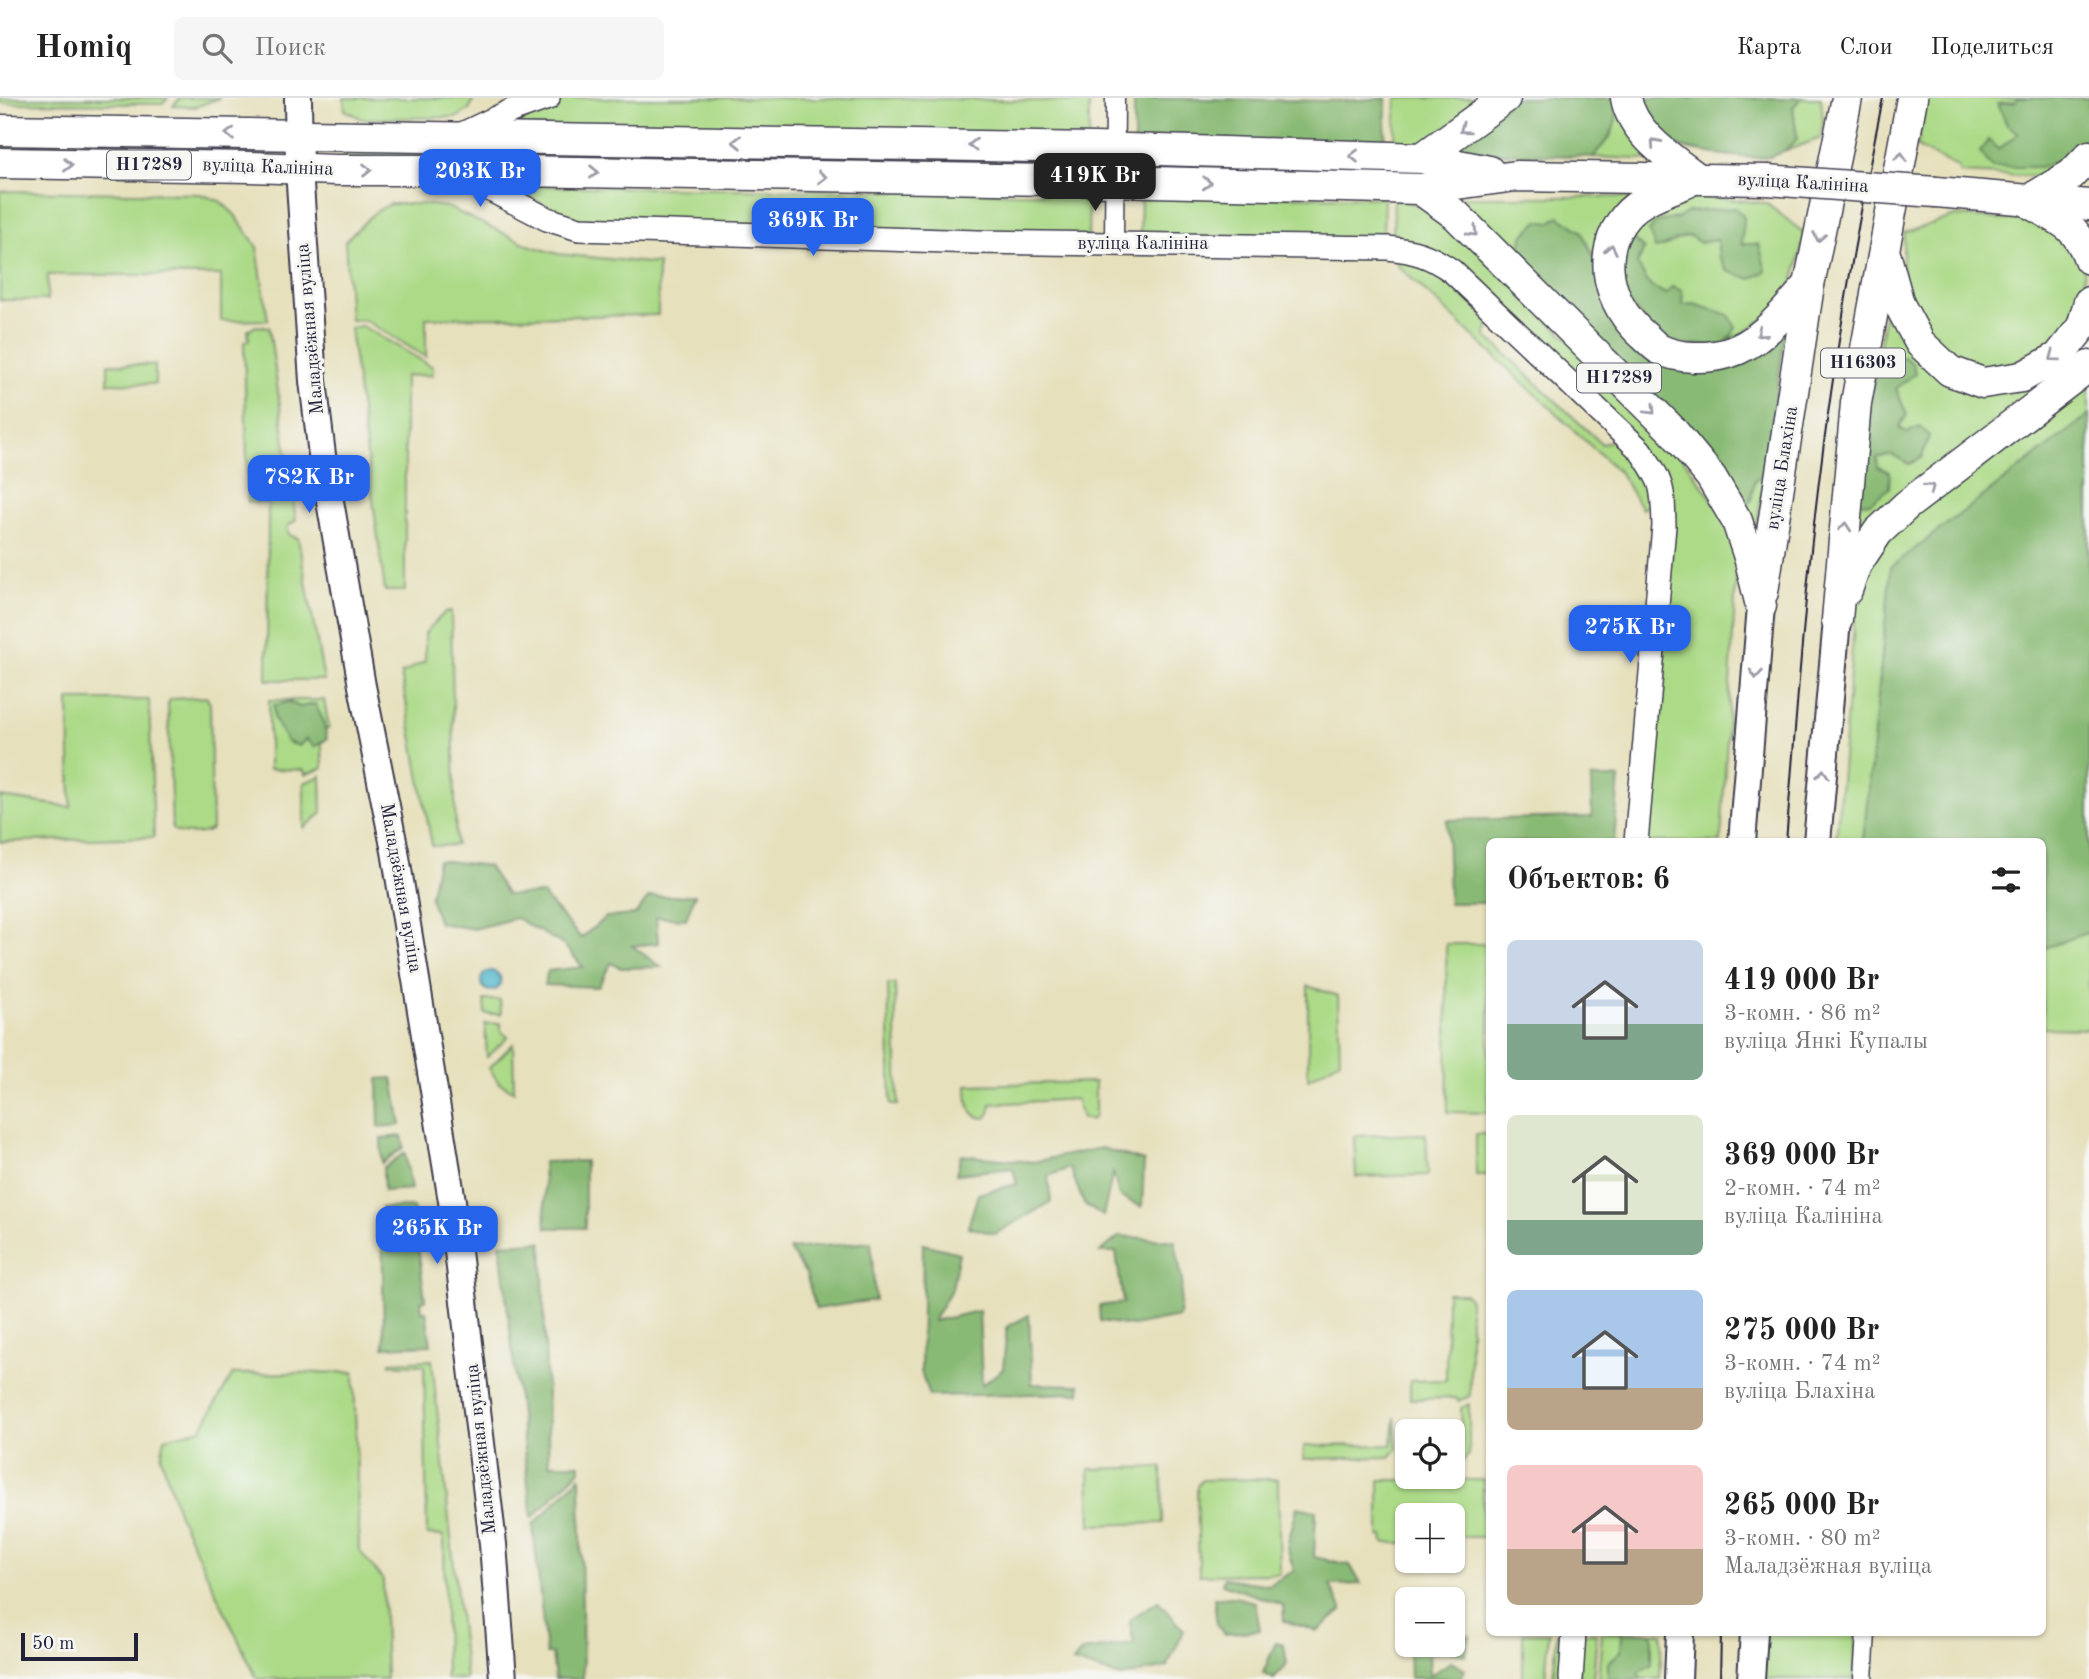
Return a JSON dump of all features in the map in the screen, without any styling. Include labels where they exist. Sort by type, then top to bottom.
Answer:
[{"type":"main road","name":"Маладзёжная вуліца","points":[[298,98],[299,169],[313,381],[322,455],[362,686],[395,851],[449,1178],[493,1545],[503,1679]]},
{"type":"main road","points":[[1422,158],[1505,98]]},
{"type":"main road","points":[[1626,98],[1639,126],[1661,151],[1697,178]]},
{"type":"main road","points":[[1832,98],[1839,134]]},
{"type":"main road","name":"вуліца Блахіна","points":[[1742,838],[1761,606],[1809,285],[1847,98]]},
{"type":"main road","name":"Н16303","points":[[1837,620],[1856,403],[1913,102]]},
{"type":"main road","name":"вуліца Калініна","points":[[0,130],[903,144],[1422,158],[1516,176]]},
{"type":"main road","points":[[903,144],[903,178]]},
{"type":"main road","points":[[1296,155],[1296,186]]},
{"type":"main road","points":[[2027,201],[2071,175],[2089,156]]},
{"type":"main road","name":"вуліца Калініна","points":[[0,163],[1115,181],[1420,189],[1516,176],[1697,178],[1767,180],[2089,205]]},
{"type":"main road","name":"Н17289","points":[[1697,178],[1651,197],[1626,215],[1612,238],[1608,268],[1614,299],[1631,324],[1659,349],[1690,357],[1727,353],[1757,339],[1809,285]]},
{"type":"main road","name":"Н17289","points":[[1420,189],[1456,215],[1673,431],[1711,477],[1737,521],[1761,606]]},
{"type":"main road","name":"Н17289","points":[[2027,201],[2068,225],[2084,245],[2089,259]]},
{"type":"main road","points":[[1884,249],[1899,304],[1920,343],[1950,371],[1983,383],[2022,377],[2058,356],[2082,327],[2089,302]]},
{"type":"main road","points":[[1817,838],[1837,620],[1856,565],[1878,532],[1908,505],[2089,366]]},
{"type":"main road","points":[[1678,1679],[1680,1636]]},
{"type":"main road","points":[[1751,1679],[1754,1636]]},
{"type":"street","name":"вуліца Калініна","points":[[453,139],[511,111],[548,98]]},
{"type":"street","points":[[1114,245],[1115,98]]},
{"type":"street","name":"вуліца Калініна","points":[[453,170],[547,219],[579,229],[977,243],[1388,248],[1418,252],[1426,256],[1452,271],[1640,450],[1657,474],[1663,489],[1664,526],[1636,838]]},
{"type":"street","points":[[527,209],[517,193],[517,184],[524,176],[535,172]]},
{"type":"street","points":[[1571,1679],[1574,1636]]},
{"type":"street","points":[[1863,1679],[1866,1636]]},
{"type":"green space","points":[[0,98],[168,98],[162,104],[0,103]]},
{"type":"green space","points":[[180,98],[220,98],[195,107],[173,106]]},
{"type":"green space","points":[[344,98],[472,98],[473,101],[469,110],[457,117],[362,119],[345,110]]},
{"type":"green space","points":[[571,98],[904,98],[1089,102],[1089,141],[522,127],[521,121],[525,115]]},
{"type":"green space","points":[[1134,98],[1343,101],[1386,98],[1385,148],[1134,142]]},
{"type":"green space","points":[[1396,98],[1495,98],[1421,148],[1395,147]]},
{"type":"green space","points":[[1514,98],[1616,98],[1615,124],[1609,137],[1593,157],[1449,151]]},
{"type":"green space","points":[[1635,98],[1801,98],[1793,107],[1797,139],[1778,154],[1762,158],[1692,150],[1673,144],[1656,130]]},
{"type":"green space","points":[[1801,98],[1821,98],[1821,138],[1785,151],[1797,138],[1793,107]]},
{"type":"green space","points":[[1927,98],[2089,98],[2089,144],[2049,177],[1959,173],[1959,168],[1917,147]]},
{"type":"green space","points":[[2016,98],[2089,98],[2089,144],[2044,167],[1992,167],[1980,152],[1988,140],[1999,149],[2019,133],[2007,125],[1998,104],[2016,102]]},
{"type":"green space","points":[[1617,108],[1657,160],[1593,157],[1612,134]]},
{"type":"green space","points":[[0,143],[247,147],[247,156],[0,153]]},
{"type":"green space","points":[[343,148],[884,156],[884,167],[343,158]]},
{"type":"green space","points":[[912,158],[1088,159],[1088,169],[911,168]]},
{"type":"green space","points":[[1138,162],[1271,165],[1271,175],[1138,171]]},
{"type":"green space","points":[[524,186],[1089,194],[1088,237],[579,221],[527,197],[523,192]]},
{"type":"green space","points":[[0,191],[200,194],[220,201],[235,215],[257,247],[268,320],[221,321],[221,275],[48,275],[47,300],[0,300]]},
{"type":"green space","points":[[1141,195],[1384,198],[1383,239],[1140,236]]},
{"type":"green space","points":[[1445,197],[1636,197],[1598,266],[1517,267]]},
{"type":"green space","points":[[1705,197],[1766,203],[1805,234],[1794,280],[1778,309],[1724,346],[1683,305],[1650,286],[1620,240],[1656,204]]},
{"type":"green space","points":[[1394,198],[1424,207],[1448,222],[1667,436],[1731,526],[1737,564],[1721,838],[1645,838],[1670,490],[1456,266],[1393,240]]},
{"type":"green space","points":[[390,204],[447,207],[531,246],[558,254],[658,264],[658,315],[426,318],[426,357],[365,320],[350,320],[345,241],[375,212]]},
{"type":"green space","points":[[1735,208],[1744,217],[1742,244],[1759,244],[1766,271],[1751,279],[1727,271],[1719,257],[1717,240],[1700,243],[1690,236],[1655,248],[1649,231],[1656,222],[1678,218],[1687,212]]},
{"type":"green space","points":[[1559,216],[1581,231],[1598,266],[1655,355],[1786,325],[1765,472],[1754,481],[1751,501],[1737,508],[1517,267],[1522,237],[1538,221],[1550,223]]},
{"type":"green space","points":[[1955,216],[2031,221],[2062,231],[2084,266],[2085,289],[2075,322],[2052,351],[1984,374],[1954,365],[1925,337],[1902,277],[1904,233]]},
{"type":"green space","points":[[1631,237],[1644,249],[1637,264],[1650,286],[1666,294],[1673,287],[1682,291],[1683,305],[1694,304],[1729,315],[1736,328],[1724,346],[1664,343],[1621,295],[1620,240]]},
{"type":"green space","points":[[1395,257],[1430,267],[1490,319],[1486,336],[1602,444],[1617,438],[1657,491],[1650,505],[1642,509],[1620,473],[1398,266]]},
{"type":"green space","points":[[1886,299],[1945,379],[2089,355],[1853,549]]},
{"type":"green space","points":[[256,326],[269,327],[296,520],[287,527],[289,535],[298,538],[324,680],[267,680],[268,503],[248,502],[244,341],[249,340],[248,330]]},
{"type":"green space","points":[[362,326],[433,367],[433,375],[405,376],[405,591],[385,591],[350,328]]},
{"type":"green space","points":[[1877,352],[1893,360],[1904,357],[1913,364],[1915,373],[1896,389],[1907,415],[1899,427],[1907,433],[1920,427],[1929,436],[1922,457],[1909,464],[1891,454],[1877,458],[1878,467],[1890,472],[1889,488],[1870,503],[1858,502]]},
{"type":"green space","points":[[108,364],[155,365],[155,384],[108,383]]},
{"type":"green space","points":[[2089,380],[2089,415],[1891,568],[1863,838],[1836,838],[1858,577],[1884,537]]},
{"type":"green space","points":[[2089,415],[2089,932],[2046,948],[2046,838],[1863,838],[1891,567]]},
{"type":"green space","points":[[1765,472],[1754,543],[1737,508],[1751,501],[1754,481]]},
{"type":"green space","points":[[451,611],[456,845],[432,846],[401,674],[425,661],[425,633],[445,612]]},
{"type":"green space","points":[[207,697],[210,704],[212,829],[198,834],[186,833],[172,829],[168,704],[171,699]]},
{"type":"green space","points":[[69,700],[149,700],[154,837],[0,842],[0,797],[71,807]]},
{"type":"green space","points":[[269,700],[324,700],[329,728],[321,732],[323,768],[305,775],[304,770],[269,769]]},
{"type":"green space","points":[[289,702],[300,707],[315,704],[323,720],[327,739],[314,747],[306,739],[299,746],[287,742],[274,718],[274,705]]},
{"type":"green space","points":[[321,776],[322,813],[304,828],[304,783]]},
{"type":"green space","points":[[1591,778],[1619,778],[1614,838],[1486,838],[1486,903],[1449,903],[1447,820],[1592,817]]},
{"type":"green space","points":[[438,860],[488,866],[507,895],[542,894],[581,938],[606,917],[635,915],[649,897],[695,895],[686,919],[656,917],[658,943],[632,946],[661,967],[621,968],[611,963],[598,987],[544,985],[548,971],[583,967],[565,946],[516,918],[474,929],[439,923],[430,898]]},
{"type":"green space","points":[[2089,932],[2089,1029],[2046,1028],[2046,948]]},
{"type":"green space","points":[[1446,944],[1486,944],[1486,1113],[1448,1112]]},
{"type":"green space","points":[[888,984],[895,984],[898,1105],[891,1105]]},
{"type":"green space","points":[[1308,986],[1338,996],[1340,1060],[1308,1079]]},
{"type":"green space","points":[[484,1000],[500,1000],[501,1014],[485,1014]]},
{"type":"green space","points":[[501,1023],[501,1031],[508,1037],[487,1057],[485,1024]]},
{"type":"green space","points":[[513,1044],[514,1091],[499,1083],[489,1068]]},
{"type":"green space","points":[[393,1078],[401,1125],[379,1127],[378,1079]]},
{"type":"green space","points":[[1095,1082],[1095,1116],[1091,1120],[1082,1118],[1076,1099],[991,1104],[986,1118],[975,1115],[968,1102],[967,1085]]},
{"type":"green space","points":[[1426,1134],[1428,1175],[1356,1177],[1354,1136]]},
{"type":"green space","points":[[1476,1134],[1486,1134],[1486,1175],[1476,1175]]},
{"type":"green space","points":[[402,1136],[404,1147],[382,1163],[381,1138]]},
{"type":"green space","points":[[1101,1148],[1144,1161],[1142,1207],[1119,1196],[1113,1172],[1103,1216],[1084,1204],[1070,1168],[1048,1176],[1051,1202],[995,1234],[968,1227],[978,1194],[1017,1184],[1013,1168],[956,1174],[961,1155],[1033,1162]]},
{"type":"green space","points":[[405,1153],[411,1189],[384,1191],[383,1168]]},
{"type":"green space","points":[[585,1161],[585,1228],[546,1228],[543,1162]]},
{"type":"green space","points":[[413,1207],[425,1300],[421,1301],[422,1311],[426,1311],[431,1345],[384,1347],[382,1208]]},
{"type":"green space","points":[[1120,1236],[1175,1241],[1182,1280],[1179,1317],[1132,1326],[1100,1321],[1099,1306],[1123,1303],[1116,1252],[1100,1252]]},
{"type":"green space","points":[[542,1242],[549,1464],[580,1464],[580,1470],[532,1518],[500,1244]]},
{"type":"green space","points":[[871,1242],[875,1300],[816,1309],[806,1274],[789,1249]]},
{"type":"green space","points":[[923,1244],[959,1253],[952,1288],[933,1321],[979,1311],[982,1385],[1003,1369],[1007,1327],[1029,1315],[1032,1384],[1080,1385],[1080,1393],[929,1396],[921,1371]]},
{"type":"green space","points":[[1447,1293],[1465,1293],[1470,1300],[1470,1396],[1458,1401],[1457,1398],[1410,1399],[1410,1381],[1446,1380]]},
{"type":"green space","points":[[432,1360],[466,1679],[446,1679],[444,1536],[427,1535],[424,1365],[390,1365],[390,1362]]},
{"type":"green space","points":[[354,1372],[359,1550],[383,1580],[386,1679],[257,1679],[180,1518],[161,1457],[165,1438],[201,1429],[233,1374]]},
{"type":"green space","points":[[1469,1404],[1469,1455],[1465,1458],[1465,1419],[1461,1419],[1461,1408]]},
{"type":"green space","points":[[1395,1417],[1395,1451],[1390,1457],[1304,1459],[1304,1446],[1392,1445]]},
{"type":"green space","points":[[1162,1467],[1163,1523],[1091,1525],[1089,1469]]},
{"type":"green space","points":[[580,1477],[583,1679],[555,1679],[552,1654],[546,1654],[533,1525]]},
{"type":"green space","points":[[1278,1479],[1280,1574],[1199,1575],[1197,1486],[1202,1480]]},
{"type":"green space","points":[[1379,1480],[1395,1480],[1395,1489],[1465,1489],[1465,1480],[1483,1480],[1483,1537],[1465,1537],[1465,1503],[1395,1503],[1395,1543],[1384,1543],[1383,1536],[1379,1536]]},
{"type":"green space","points":[[1297,1507],[1316,1511],[1314,1557],[1350,1565],[1361,1584],[1330,1585],[1342,1610],[1317,1631],[1284,1621],[1283,1605],[1222,1584],[1224,1578],[1269,1585],[1294,1571],[1287,1547]]},
{"type":"green space","points":[[1234,1597],[1255,1602],[1260,1630],[1224,1634],[1217,1625],[1214,1598]]},
{"type":"green space","points":[[1158,1601],[1184,1630],[1167,1667],[1121,1677],[1073,1662],[1082,1651],[1134,1644],[1129,1620]]},
{"type":"green space","points":[[1465,1635],[1470,1636],[1465,1655]]},
{"type":"green space","points":[[1523,1636],[1549,1636],[1545,1679],[1523,1679]]},
{"type":"green space","points":[[1557,1636],[1568,1636],[1565,1679],[1553,1679]]},
{"type":"green space","points":[[1581,1636],[1597,1636],[1593,1679],[1578,1679]]},
{"type":"green space","points":[[1602,1636],[1662,1636],[1660,1679],[1598,1679]]},
{"type":"green space","points":[[1622,1636],[1652,1636],[1652,1664],[1638,1673],[1641,1679],[1608,1679],[1608,1663],[1621,1651]]},
{"type":"green space","points":[[1764,1636],[1856,1636],[1854,1679],[1761,1679]]},
{"type":"green space","points":[[1276,1642],[1284,1644],[1287,1664],[1274,1679],[1263,1673]]},
{"type":"green space","points":[[1409,1657],[1429,1657],[1430,1675],[1451,1662],[1465,1670],[1460,1679],[1410,1678]]},
{"type":"water","points":[[491,971],[498,974],[501,981],[498,988],[491,991],[484,988],[481,981],[484,974]]},
{"type":"tram line","points":[[1786,838],[1807,589],[1821,465],[1859,220],[1883,98]]},
{"type":"tram line","points":[[1720,1679],[1721,1636]]}]
